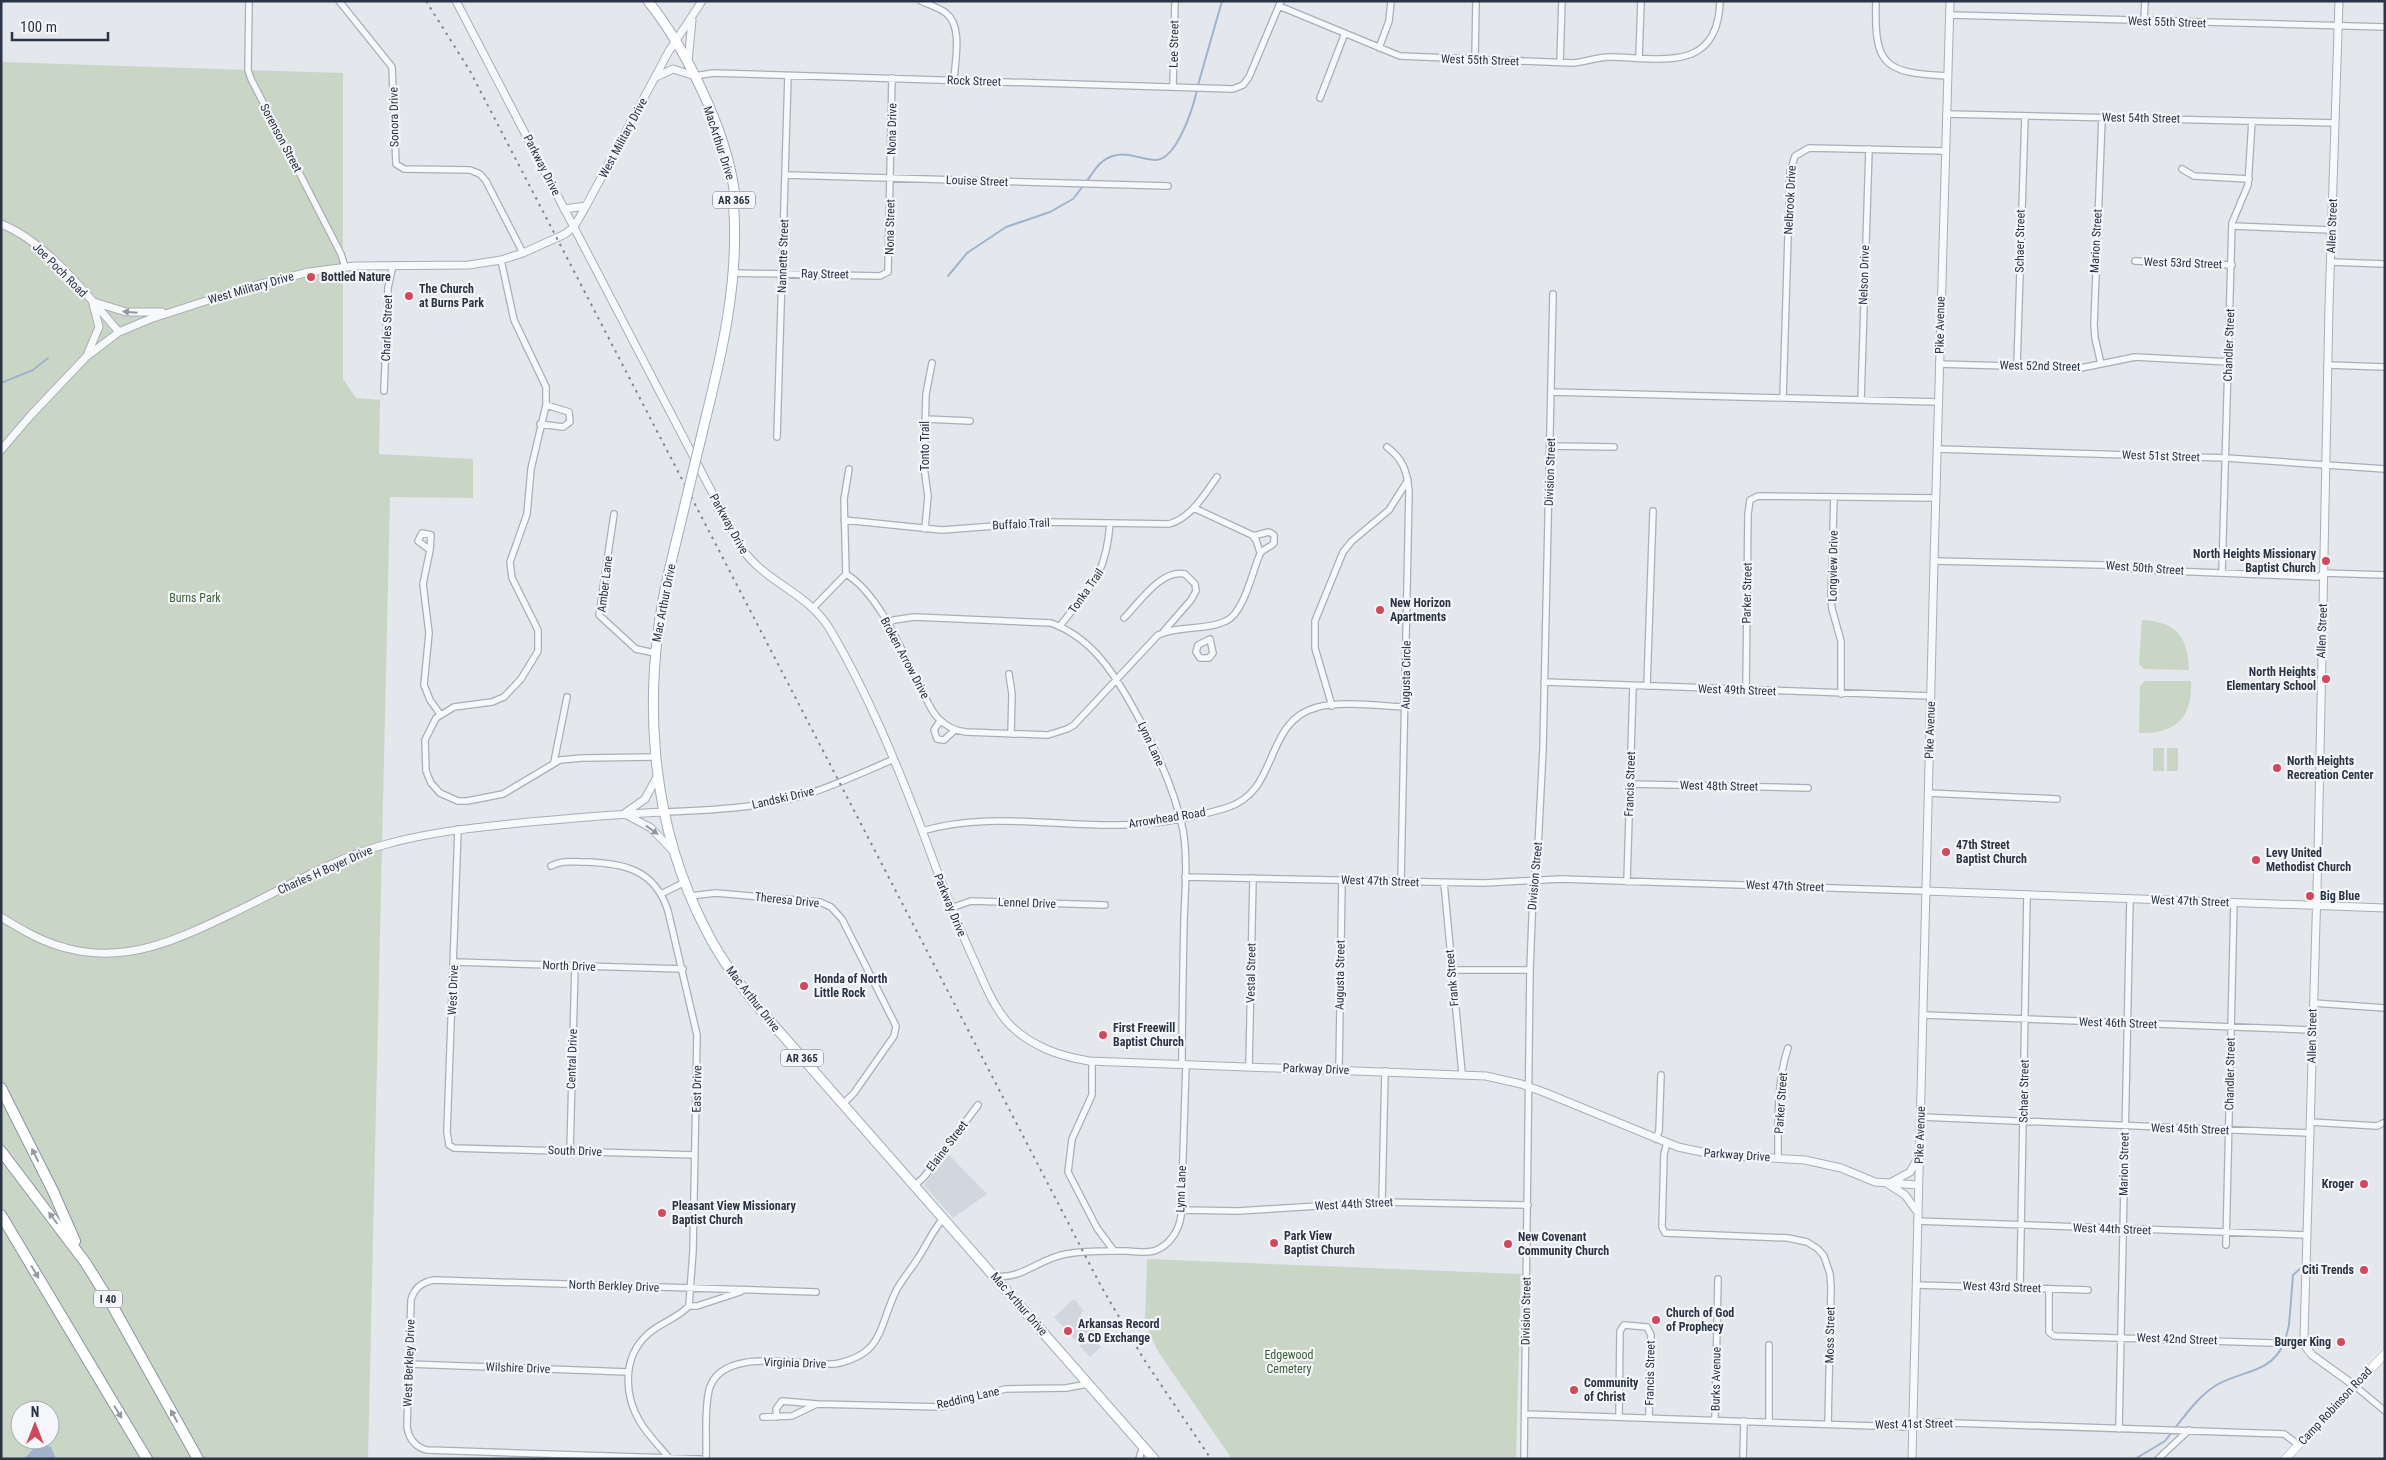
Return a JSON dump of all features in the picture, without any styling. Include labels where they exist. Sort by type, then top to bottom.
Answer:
[{"type":"highway","points":[[1,1088],[53,1191],[85,1262]]},
{"type":"highway","name":"I 40","points":[[1,1151],[85,1262],[112,1305],[198,1459]]},
{"type":"highway","points":[[1,1215],[147,1459]]},
{"type":"highway","points":[[1,1223],[14,1236]]},
{"type":"main road","name":"MacArthur Drive","points":[[648,1],[676,41],[695,76],[720,137],[734,191],[733,273],[723,344],[706,417]]},
{"type":"main road","name":"Mac Arthur Drive","points":[[706,417],[670,567],[658,622],[654,653],[653,716],[658,775],[674,852],[690,896],[718,951],[748,995],[1154,1459]]},
{"type":"main road","name":"Camp Robinson Road","points":[[2285,1459],[2385,1354]]},
{"type":"street","name":"Sorenson Street","points":[[249,1],[248,70],[251,79],[341,254],[345,267]]},
{"type":"street","name":"Sonora Drive","points":[[339,1],[392,67],[396,164],[404,169],[470,170],[480,174],[486,181],[523,253]]},
{"type":"street","name":"Parkway Drive","points":[[456,1],[738,544],[750,561],[765,574],[814,608],[830,629],[845,656],[894,759],[951,908],[989,993],[1011,1025],[1022,1036],[1048,1050],[1068,1057],[1092,1061],[1462,1073],[1503,1079],[1530,1087],[1667,1143],[1716,1154],[1778,1158],[1828,1164],[1875,1182],[1918,1185]]},
{"type":"street","name":"West Military Drive","points":[[1,450],[86,357],[119,332],[170,312],[288,276],[345,267],[469,265],[501,260],[523,253],[557,238],[574,227],[655,77],[702,1]]},
{"type":"street","points":[[921,1],[945,12],[953,21],[955,29],[954,80]]},
{"type":"street","name":"Lee Street","points":[[1173,87],[1175,1]]},
{"type":"street","points":[[1379,48],[1389,21],[1391,1]]},
{"type":"street","points":[[1475,60],[1476,1]]},
{"type":"street","points":[[1560,62],[1562,1]]},
{"type":"street","points":[[1639,58],[1641,1]]},
{"type":"street","name":"West 55th Street","points":[[1280,4],[1379,48],[1404,57],[1579,62],[1608,57],[1674,59],[1689,56],[1704,47],[1714,35],[1719,21],[1720,1]]},
{"type":"street","points":[[1876,1],[1876,41],[1887,60],[1897,69],[1908,74],[1948,76]]},
{"type":"street","name":"Pike Avenue","points":[[1912,1459],[1917,1211],[1924,1015],[1925,890],[1950,1]]},
{"type":"street","points":[[2144,21],[2145,1]]},
{"type":"street","name":"Allen Street","points":[[2304,1344],[2328,365],[2339,1]]},
{"type":"street","name":"Rock Street","points":[[695,76],[713,73],[1237,88],[1249,77],[1280,4]]},
{"type":"street","name":"West 55th Street","points":[[1950,15],[2385,28]]},
{"type":"street","points":[[688,62],[692,16]]},
{"type":"street","points":[[1320,98],[1344,33]]},
{"type":"street","points":[[655,77],[673,69],[695,76]]},
{"type":"street","name":"Nannette Street","points":[[777,437],[788,76]]},
{"type":"street","name":"Nona Drive","points":[[891,178],[892,78]]},
{"type":"street","name":"West 54th Street","points":[[1946,114],[2335,123]]},
{"type":"street","name":"Schaer Street","points":[[2017,366],[2025,116]]},
{"type":"street","name":"Marion Street","points":[[2101,364],[2094,338],[2094,325],[2102,118]]},
{"type":"street","name":"Chandler Street","points":[[2222,573],[2232,226],[2249,179],[2252,121]]},
{"type":"street","name":"Nelbrook Drive","points":[[1783,398],[1792,161],[1797,153],[1809,148],[1945,151]]},
{"type":"street","name":"Nelson Drive","points":[[1861,400],[1869,149]]},
{"type":"street","points":[[2182,169],[2194,176],[2249,179]]},
{"type":"street","name":"Louise Street","points":[[785,175],[1168,186]]},
{"type":"street","name":"Nona Street","points":[[886,274],[889,269],[891,178]]},
{"type":"street","points":[[564,209],[586,206]]},
{"type":"street","name":"Joe Poch Road","points":[[1,224],[29,239],[93,301],[119,332]]},
{"type":"street","points":[[2232,226],[2332,230]]},
{"type":"street","points":[[501,260],[514,320],[545,382],[546,405],[540,424],[531,469],[527,514],[510,562],[512,578],[538,630],[538,651],[521,679],[504,697],[492,702],[454,708],[440,714],[427,733],[426,771],[433,786],[450,798],[467,802],[503,794],[554,762],[582,758],[656,758]]},
{"type":"street","name":"West 53rd Street","points":[[2135,261],[2232,265]]},
{"type":"street","points":[[2331,262],[2385,264]]},
{"type":"street","name":"Charles Street","points":[[384,391],[388,288],[393,265]]},
{"type":"street","name":"Ray Street","points":[[733,273],[886,274]]},
{"type":"street","name":"Division Street","points":[[1524,1459],[1530,970],[1534,880],[1541,792],[1554,294]]},
{"type":"street","name":"Joe Poch Road","points":[[93,301],[126,312],[170,312]]},
{"type":"street","name":"Joe Poch Road","points":[[86,357],[96,340],[99,327],[93,301]]},
{"type":"street","name":"West 52nd Street","points":[[1939,364],[2081,368],[2135,357],[2229,362]]},
{"type":"street","name":"Tonto Trail","points":[[925,529],[928,496],[924,467],[925,420],[928,381],[932,363]]},
{"type":"street","points":[[2328,365],[2385,367]]},
{"type":"street","points":[[1552,392],[1705,394],[1938,402]]},
{"type":"street","points":[[540,424],[563,427],[570,422],[569,412],[546,405]]},
{"type":"street","points":[[925,420],[970,421]]},
{"type":"street","points":[[1551,446],[1614,447]]},
{"type":"street","name":"Augusta Circle","points":[[1387,447],[1400,458],[1408,479],[1409,565],[1401,881]]},
{"type":"street","name":"West 51st Street","points":[[1937,449],[2226,458],[2385,469]]},
{"type":"street","points":[[814,608],[846,574],[844,500],[849,470]]},
{"type":"street","name":"Buffalo Trail","points":[[844,520],[925,529],[954,529],[1047,522],[1169,524],[1179,521],[1194,508],[1217,477]]},
{"type":"street","points":[[1332,706],[1315,648],[1315,621],[1343,552],[1352,541],[1389,510],[1408,479]]},
{"type":"street","points":[[1834,497],[1936,498]]},
{"type":"street","name":"Parker Street","points":[[1746,690],[1748,508],[1753,498],[1834,497]]},
{"type":"street","name":"Longview Drive","points":[[1834,497],[1831,599],[1832,610],[1841,641],[1841,694]]},
{"type":"street","points":[[1194,508],[1253,536],[1260,552]]},
{"type":"street","points":[[1647,686],[1654,511]]},
{"type":"street","name":"Amber Lane","points":[[614,514],[599,616],[636,649],[654,653]]},
{"type":"street","name":"Tonka Trail","points":[[1060,626],[1103,568],[1110,524]]},
{"type":"street","points":[[1163,633],[1224,622],[1236,612],[1260,552],[1273,545],[1274,535],[1267,531],[1253,536]]},
{"type":"street","points":[[430,550],[423,584],[429,633],[424,685],[430,700],[440,714]]},
{"type":"street","name":"West 50th Street","points":[[1934,560],[2104,565],[2146,570],[2317,577],[2324,573],[2385,575]]},
{"type":"street","name":"Broken Arrow Drive","points":[[846,574],[858,584],[888,624],[918,684],[940,721],[955,730],[1048,735],[1074,725],[1152,640],[1163,633],[1195,594],[1195,584],[1185,574],[1173,574],[1163,579],[1124,618]]},
{"type":"street","name":"Lynn Lane","points":[[888,624],[894,620],[914,618],[1031,621],[1060,626],[1083,640],[1099,655],[1117,678],[1155,751],[1180,818],[1184,841],[1184,1065],[1181,1210],[1178,1229],[1163,1246],[1147,1252],[1076,1252],[1052,1257],[1018,1275],[1003,1286]]},
{"type":"street","points":[[1210,625],[1210,639]]},
{"type":"street","points":[[1009,674],[1012,694],[1011,734]]},
{"type":"street","name":"West 49th Street","points":[[1544,682],[1931,696]]},
{"type":"street","name":"Francis Street","points":[[1627,882],[1633,686]]},
{"type":"street","points":[[554,762],[567,697]]},
{"type":"street","name":"Arrowhead Road","points":[[922,831],[968,821],[1117,825],[1180,818],[1225,809],[1242,801],[1255,790],[1263,778],[1278,740],[1290,723],[1308,710],[1332,706],[1405,707]]},
{"type":"street","name":"Broken Arrow Drive","points":[[940,721],[934,730],[937,739],[944,740],[955,730]]},
{"type":"street","name":"Landski Drive","points":[[666,812],[740,807],[783,800],[818,790],[894,759]]},
{"type":"street","points":[[658,775],[645,799],[624,814],[651,828],[674,852]]},
{"type":"street","name":"West 48th Street","points":[[1630,784],[1808,788]]},
{"type":"street","points":[[1928,793],[2057,799]]},
{"type":"street","name":"Charles H Boyer Drive","points":[[1,917],[32,935],[66,948],[101,954],[136,952],[193,932],[362,852],[412,837],[458,829],[666,812]]},
{"type":"street","name":"West Drive","points":[[454,1148],[450,1145],[447,1132],[455,962],[458,829]]},
{"type":"street","points":[[551,866],[563,861],[620,864],[639,873],[660,894],[685,882]]},
{"type":"street","name":"West 47th Street","points":[[1185,877],[1484,884],[1534,880],[1627,882],[1925,890],[2385,908]]},
{"type":"street","name":"Vestal Street","points":[[1249,1067],[1253,878]]},
{"type":"street","name":"Augusta Street","points":[[1339,1069],[1342,880]]},
{"type":"street","name":"Frank Street","points":[[1444,883],[1462,1073]]},
{"type":"street","name":"Theresa Drive","points":[[690,896],[716,893],[820,902],[832,907],[842,919],[896,1026],[894,1036],[854,1093],[843,1104]]},
{"type":"street","name":"East Drive","points":[[660,894],[668,910],[697,1035],[695,1155],[689,1306]]},
{"type":"street","name":"Schaer Street","points":[[2020,1287],[2027,895]]},
{"type":"street","name":"Marion Street","points":[[2119,1429],[2130,899]]},
{"type":"street","name":"Lennel Drive","points":[[951,908],[971,901],[1105,905]]},
{"type":"street","name":"Chandler Street","points":[[2226,1245],[2234,902]]},
{"type":"street","name":"North Drive","points":[[455,962],[683,969]]},
{"type":"street","name":"Central Drive","points":[[570,1151],[575,966]]},
{"type":"street","points":[[1452,970],[1530,970]]},
{"type":"street","points":[[2313,1003],[2385,1008]]},
{"type":"street","name":"West 46th Street","points":[[1924,1015],[2312,1030]]},
{"type":"street","name":"Parker Street","points":[[1778,1158],[1778,1132],[1784,1060],[1788,1048]]},
{"type":"street","points":[[1092,1061],[1092,1095],[1072,1140],[1068,1172],[1098,1228],[1114,1251]]},
{"type":"street","points":[[1382,1202],[1385,1071]]},
{"type":"street","points":[[1656,1139],[1659,1130],[1661,1075]]},
{"type":"street","name":"Elaine Street","points":[[914,1186],[924,1177],[978,1105]]},
{"type":"street","name":"West 45th Street","points":[[1921,1117],[2309,1133]]},
{"type":"street","points":[[2310,1122],[2376,1126],[2384,1124]]},
{"type":"street","name":"Moss Street","points":[[1667,1143],[1664,1167],[1662,1227],[1664,1232],[1669,1235],[1788,1238],[1807,1242],[1818,1249],[1826,1262],[1830,1280],[1828,1424]]},
{"type":"street","name":"South Drive","points":[[454,1148],[695,1155]]},
{"type":"street","points":[[1887,1184],[1910,1172],[1916,1164],[1919,1152]]},
{"type":"street","name":"Parkway Drive","points":[[1887,1184],[1906,1195],[1917,1211]]},
{"type":"street","name":"West 44th Street","points":[[1181,1210],[1238,1211],[1382,1202],[1528,1205]]},
{"type":"street","name":"Virginia Drive","points":[[706,1459],[708,1392],[721,1371],[739,1362],[835,1364],[864,1353],[880,1335],[898,1288],[918,1258],[932,1231],[943,1219]]},
{"type":"street","name":"West 44th Street","points":[[1917,1221],[2226,1233],[2306,1234]]},
{"type":"street","name":"Lynn Lane","points":[[994,1276],[1018,1275]]},
{"type":"street","name":"Burks Avenue","points":[[1715,1420],[1718,1279]]},
{"type":"street","name":"North Berkley Drive","points":[[416,1289],[422,1284],[434,1280],[816,1292]]},
{"type":"street","name":"West 43rd Street","points":[[1916,1285],[2088,1290]]},
{"type":"street","name":"West Berkley Drive","points":[[416,1289],[410,1300],[407,1427],[410,1438],[418,1447],[427,1450],[669,1458]]},
{"type":"street","name":"West 42nd Street","points":[[2049,1289],[2050,1334],[2054,1336],[2304,1344]]},
{"type":"street","points":[[701,1459],[669,1458],[641,1424],[635,1413],[630,1396],[628,1372],[635,1351],[647,1334],[689,1306],[697,1306],[747,1290]]},
{"type":"street","name":"Francis Street","points":[[1619,1416],[1620,1331],[1624,1325],[1639,1325],[1647,1327],[1651,1335],[1649,1417]]},
{"type":"street","points":[[2304,1344],[2312,1355],[2355,1386],[2385,1411]]},
{"type":"street","points":[[1769,1345],[1770,1421]]},
{"type":"street","name":"Wilshire Drive","points":[[409,1364],[628,1372]]},
{"type":"street","name":"Redding Lane","points":[[777,1417],[776,1409],[782,1401],[818,1404],[940,1407],[1005,1389],[1066,1388],[1088,1384]]},
{"type":"street","name":"Redding Lane","points":[[763,1417],[777,1417],[800,1413],[818,1404]]},
{"type":"street","name":"West 41st Street","points":[[1525,1414],[1905,1426],[1923,1422],[2189,1430],[2284,1434],[2299,1445]]},
{"type":"street","points":[[1743,1459],[1744,1420]]},
{"type":"street","points":[[2158,1459],[2160,1454],[2189,1430]]},
{"type":"street","points":[[1139,1459],[1143,1446]]},
{"type":"shaded area","points":[[947,1153],[987,1194],[953,1218],[924,1185]]},
{"type":"shaded area","points":[[1074,1299],[1084,1311],[1080,1315],[1093,1330],[1089,1335],[1101,1347],[1090,1357],[1054,1317]]},
{"type":"green space","name":"Burns Park","points":[[1,62],[343,73],[343,379],[356,398],[380,400],[379,454],[473,459],[473,498],[390,497],[368,1459],[1,1459]]},
{"type":"green space","points":[[2142,620],[2164,624],[2178,633],[2186,649],[2189,670],[2144,669],[2139,664]]},
{"type":"green space","points":[[2145,681],[2191,681],[2189,705],[2185,714],[2172,727],[2152,733],[2139,733],[2140,686]]},
{"type":"green space","points":[[2153,748],[2164,748],[2164,771],[2153,771]]},
{"type":"green space","points":[[2167,748],[2178,748],[2178,771],[2167,771]]},
{"type":"green space","name":"Edgewood Cemetery","points":[[1147,1259],[1521,1274],[1516,1459],[1232,1459],[1159,1353],[1145,1324]]},
{"type":"water","points":[[32,1450],[52,1450],[56,1459],[22,1459]]},
{"type":"waterway","points":[[1198,85],[1222,1]]},
{"type":"waterway","points":[[1086,182],[1100,163],[1113,156],[1129,155],[1151,160],[1164,157],[1171,151],[1183,131],[1197,90]]},
{"type":"waterway","points":[[948,276],[967,253],[1006,227],[1050,212],[1073,199],[1083,186]]},
{"type":"waterway","points":[[1,383],[33,370],[48,358]]},
{"type":"waterway","points":[[2285,1341],[2289,1325],[2293,1275],[2301,1268]]},
{"type":"waterway","points":[[2175,1428],[2193,1405],[2209,1390],[2224,1381],[2262,1367],[2270,1362],[2283,1345]]},
{"type":"waterway","points":[[2135,1459],[2165,1441],[2172,1432]]},
{"type":"railway","points":[[426,1],[470,71],[1102,1288],[1145,1361],[1211,1459]]},
{"type":"place","name":"Bottled Nature","points":[[311,277]]},
{"type":"place","name":"The Church at Burns Park","points":[[409,296]]},
{"type":"place","name":"North Heights Missionary Baptist Church","points":[[2326,561]]},
{"type":"place","name":"New Horizon Apartments","points":[[1380,610]]},
{"type":"place","name":"North Heights Elementary School","points":[[2326,679]]},
{"type":"place","name":"North Heights Recreation Center","points":[[2277,768]]},
{"type":"place","name":"47th Street Baptist Church","points":[[1946,852]]},
{"type":"place","name":"Levy United Methodist Church","points":[[2256,860]]},
{"type":"place","name":"Big Blue","points":[[2310,896]]},
{"type":"place","name":"Honda of North Little Rock","points":[[804,986]]},
{"type":"place","name":"First Freewill Baptist Church","points":[[1103,1035]]},
{"type":"place","name":"Kroger","points":[[2364,1184]]},
{"type":"place","name":"Pleasant View Missionary Baptist Church","points":[[662,1213]]},
{"type":"place","name":"Park View Baptist Church","points":[[1274,1243]]},
{"type":"place","name":"New Covenant Community Church","points":[[1508,1244]]},
{"type":"place","name":"Citi Trends","points":[[2364,1270]]},
{"type":"place","name":"Church of God of Prophecy","points":[[1656,1320]]},
{"type":"place","name":"Arkansas Record & CD Exchange","points":[[1068,1331]]},
{"type":"place","name":"Burger King","points":[[2341,1342]]},
{"type":"place","name":"Community of Christ","points":[[1574,1390]]}]
